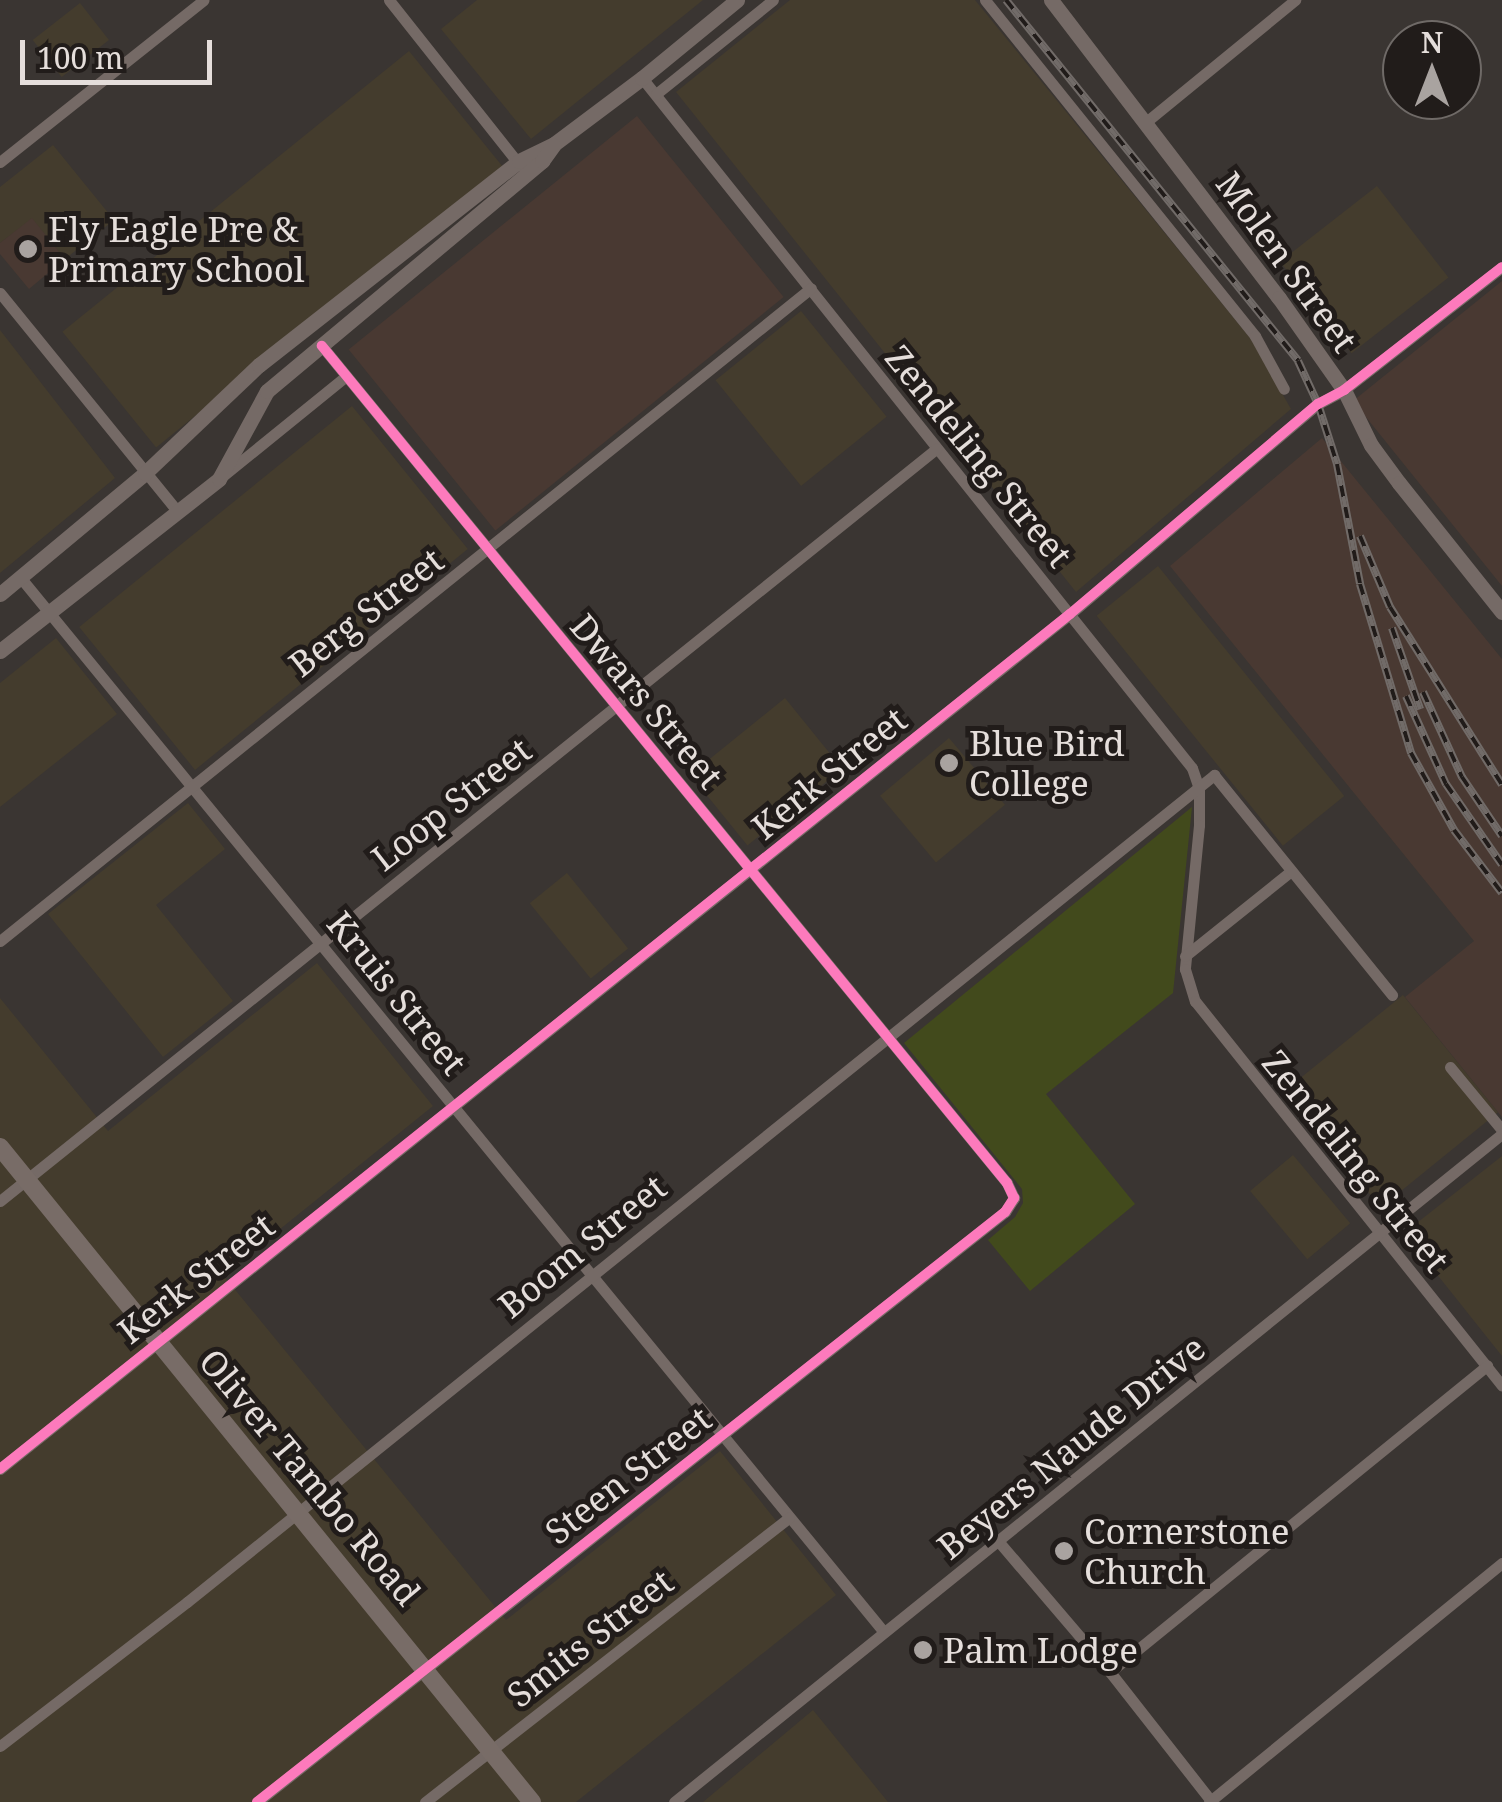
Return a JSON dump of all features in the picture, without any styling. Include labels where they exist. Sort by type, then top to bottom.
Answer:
[{"type":"main road","name":"Oliver Tambo Road","points":[[0,1147],[532,1802]]},
{"type":"street","points":[[0,162],[204,0]]},
{"type":"street","points":[[218,479],[267,391],[519,181],[554,144],[737,0]]},
{"type":"street","points":[[656,94],[773,0]]},
{"type":"street","name":"Molen Street","points":[[985,0],[1255,336],[1284,389]]},
{"type":"street","name":"Molen Street","points":[[1051,0],[1344,390],[1372,446],[1502,612]]},
{"type":"street","points":[[1146,122],[1295,0]]},
{"type":"street","points":[[396,2],[519,161],[519,181]]},
{"type":"street","name":"Zendeling Street","points":[[642,78],[1192,768],[1198,788],[1185,956],[1186,981],[1195,1001],[1502,1385]]},
{"type":"street","points":[[0,594],[145,473],[259,365],[519,161],[554,144]]},
{"type":"street","name":"Kerk Street","points":[[0,1469],[1070,614],[1318,404],[1344,390],[1502,268]]},
{"type":"street","name":"Berg Street","points":[[0,942],[811,288]]},
{"type":"street","points":[[0,293],[177,511]]},
{"type":"street","name":"Dwars Street","points":[[322,346],[1008,1183]]},
{"type":"street","points":[[0,651],[345,377]]},
{"type":"street","name":"Loop Street","points":[[0,1202],[936,449]]},
{"type":"street","name":"Kruis Street","points":[[20,576],[456,1108],[588,1276],[882,1631]]},
{"type":"street","points":[[1198,788],[1214,775],[1392,995]]},
{"type":"street","name":"Boom Street","points":[[0,1746],[1198,788]]},
{"type":"street","points":[[1185,956],[1291,871]]},
{"type":"street","points":[[1450,1067],[1502,1132]]},
{"type":"street","name":"Beyers Naude Drive","points":[[674,1802],[1502,1132]]},
{"type":"street","name":"Steen Street","points":[[257,1802],[1006,1212],[1014,1198],[1008,1183]]},
{"type":"street","points":[[1110,1672],[1487,1366]]},
{"type":"street","name":"Smits Street","points":[[425,1802],[789,1518]]},
{"type":"street","points":[[999,1542],[1110,1672],[1211,1802],[1502,1564]]},
{"type":"shaded area","points":[[477,0],[703,0],[531,139],[441,29]]},
{"type":"shaded area","points":[[790,0],[975,0],[1251,339],[1291,409],[1076,592],[676,92]]},
{"type":"shaded area","points":[[80,3],[109,40],[62,77],[33,40]]},
{"type":"shaded area","points":[[409,51],[503,167],[156,447],[62,332]]},
{"type":"shaded area","points":[[637,116],[784,297],[495,531],[349,349]]},
{"type":"shaded area","points":[[53,145],[114,220],[65,259],[32,219],[0,243],[0,187]]},
{"type":"shaded area","points":[[1377,186],[1448,277],[1351,353],[1280,262]]},
{"type":"shaded area","name":"Fly Eagle Pre & Primary School","points":[[32,218],[65,259],[29,289],[0,254],[0,243]]},
{"type":"shaded area","points":[[1502,281],[1502,586],[1353,401]]},
{"type":"shaded area","points":[[801,311],[887,417],[801,486],[716,380]]},
{"type":"shaded area","points":[[0,330],[115,478],[0,573]]},
{"type":"shaded area","points":[[352,406],[468,549],[195,770],[79,627]]},
{"type":"shaded area","points":[[1322,438],[1502,659],[1502,1117],[1405,997],[1474,941],[1170,566]]},
{"type":"shaded area","points":[[1158,566],[1344,796],[1283,846],[1097,616]]},
{"type":"shaded area","points":[[56,638],[117,714],[0,807],[0,683]]},
{"type":"shaded area","points":[[785,698],[842,769],[747,845],[690,775]]},
{"type":"shaded area","points":[[949,738],[1005,805],[936,862],[880,796]]},
{"type":"shaded area","points":[[188,803],[225,849],[156,905],[233,1001],[163,1057],[48,914]]},
{"type":"shaded area","points":[[567,873],[628,948],[591,979],[530,903]]},
{"type":"shaded area","points":[[317,963],[433,1106],[223,1275],[506,1620],[720,1451],[836,1595],[576,1802],[0,1802],[0,998],[108,1131]]},
{"type":"shaded area","points":[[1403,995],[1498,1112],[1381,1207],[1286,1090]]},
{"type":"shaded area","points":[[1293,1155],[1350,1223],[1307,1259],[1250,1191]]},
{"type":"shaded area","points":[[1502,1156],[1502,1356],[1404,1233]]},
{"type":"shaded area","points":[[813,1710],[888,1802],[703,1802]]},
{"type":"green space","points":[[1192,807],[1173,993],[1046,1094],[1135,1204],[1030,1291],[988,1240],[1015,1217],[1023,1203],[1022,1189],[904,1043]]},
{"type":"railway","points":[[1006,0],[1298,361],[1318,404],[1337,464],[1360,584],[1411,753],[1454,830],[1502,893]]},
{"type":"railway","points":[[1360,536],[1390,607],[1502,785]]},
{"type":"railway","points":[[1392,628],[1420,709]]},
{"type":"railway","points":[[1423,692],[1462,777],[1502,836]]},
{"type":"railway","points":[[1406,696],[1446,784],[1502,865]]},
{"type":"cycle path","points":[[0,1469],[1070,614],[1318,404],[1344,390],[1502,267]]},
{"type":"cycle path","points":[[257,1802],[1005,1212],[1014,1198],[1007,1183],[322,346]]},
{"type":"place","name":"Fly Eagle Pre & Primary School","points":[[28,249]]},
{"type":"place","name":"Blue Bird College","points":[[949,763]]},
{"type":"place","name":"Cornerstone Church","points":[[1064,1551]]},
{"type":"place","name":"Palm Lodge","points":[[923,1650]]}]
